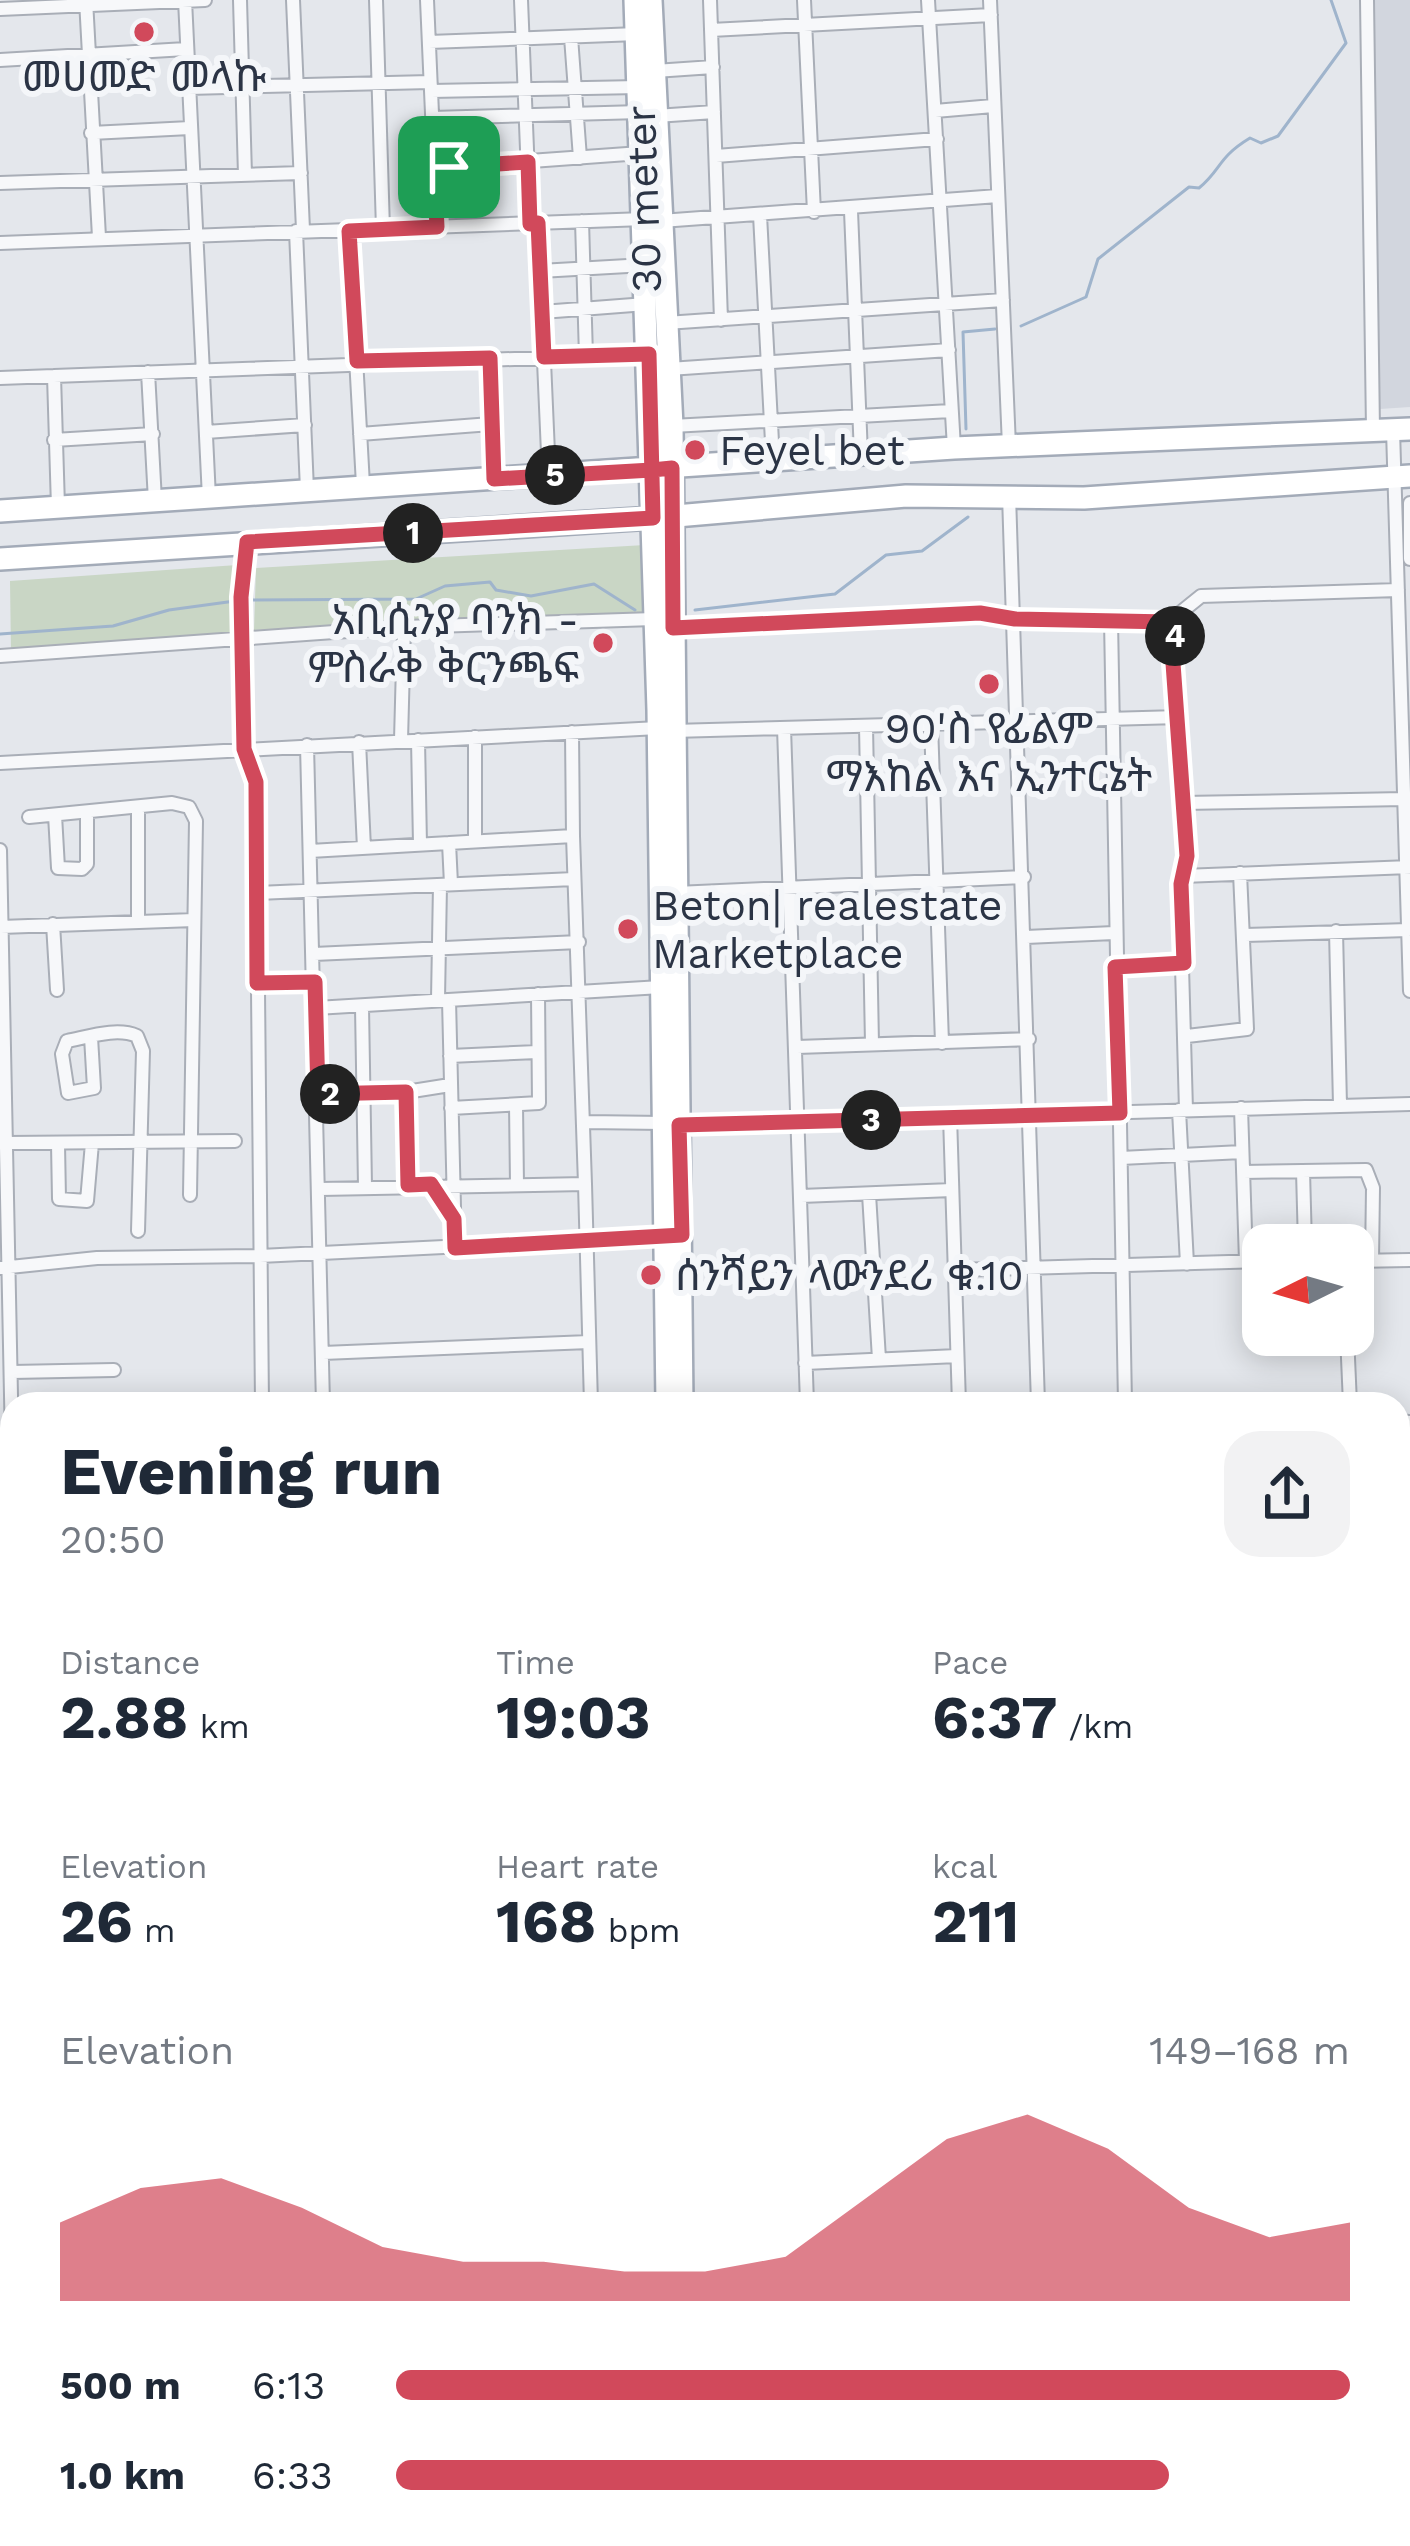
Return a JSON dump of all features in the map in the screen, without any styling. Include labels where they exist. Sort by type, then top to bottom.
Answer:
[{"type":"main road","name":"30 meter","points":[[635,0],[647,79],[648,114],[641,153],[669,369],[672,426],[662,469]]},
{"type":"main road","points":[[647,79],[651,0]]},
{"type":"main road","points":[[648,114],[652,220]]},
{"type":"main road","name":"30 meter","points":[[652,220],[645,266],[646,304],[662,469]]},
{"type":"main road","points":[[0,511],[954,448],[1392,430]]},
{"type":"main road","points":[[662,469],[661,987],[681,1392]]},
{"type":"main road","points":[[0,559],[664,518],[906,496],[1084,498],[1401,476]]},
{"type":"main road","points":[[663,624],[658,681],[676,893],[671,1124]]},
{"type":"main road","points":[[668,1392],[674,1236]]},
{"type":"street","points":[[185,0],[209,498]]},
{"type":"street","points":[[0,9],[205,0]]},
{"type":"street","points":[[240,0],[245,176]]},
{"type":"street","points":[[293,0],[307,490]]},
{"type":"street","points":[[376,0],[383,229]]},
{"type":"street","points":[[427,0],[437,227]]},
{"type":"street","points":[[520,0],[549,476]]},
{"type":"street","points":[[710,0],[721,320]]},
{"type":"street","points":[[804,0],[814,212]]},
{"type":"street","points":[[928,0],[954,448]]},
{"type":"street","points":[[1367,0],[1392,430],[1401,476],[1398,590],[1410,991]]},
{"type":"street","points":[[87,3],[99,237]]},
{"type":"street","points":[[711,29],[929,20],[990,8],[1009,446]]},
{"type":"street","points":[[429,42],[637,34]]},
{"type":"street","points":[[571,37],[580,158]]},
{"type":"street","points":[[0,60],[186,49]]},
{"type":"street","points":[[188,88],[574,88],[713,67]]},
{"type":"street","points":[[935,111],[993,106]]},
{"type":"street","points":[[432,118],[715,112]]},
{"type":"street","points":[[91,133],[190,128]]},
{"type":"street","points":[[716,156],[937,139]]},
{"type":"street","points":[[434,168],[641,153]]},
{"type":"street","points":[[0,183],[301,172]]},
{"type":"street","points":[[0,243],[196,231],[349,231],[718,218],[998,196]]},
{"type":"street","points":[[851,211],[861,455]]},
{"type":"street","points":[[760,215],[772,461]]},
{"type":"street","points":[[582,221],[586,356]]},
{"type":"street","points":[[349,231],[362,485]]},
{"type":"street","points":[[540,271],[645,266]]},
{"type":"street","points":[[666,323],[1003,300]]},
{"type":"street","points":[[542,312],[646,304]]},
{"type":"street","points":[[669,369],[949,350]]},
{"type":"street","points":[[0,378],[357,361],[649,354]]},
{"type":"street","points":[[490,358],[494,479]]},
{"type":"street","points":[[148,372],[155,501]]},
{"type":"street","points":[[54,376],[58,507]]},
{"type":"street","points":[[672,426],[951,411]]},
{"type":"street","points":[[360,434],[491,424]]},
{"type":"street","points":[[206,432],[305,425]]},
{"type":"street","points":[[54,440],[152,434]]},
{"type":"street","points":[[1009,495],[1038,1392]]},
{"type":"street","points":[[1410,503],[1410,559]]},
{"type":"street","points":[[247,542],[241,603],[244,749],[256,782],[262,1392]]},
{"type":"street","points":[[1187,1264],[1182,1155],[1187,1036],[1183,803],[1170,622],[1179,609],[1201,596],[1398,590]]},
{"type":"street","points":[[0,656],[404,627],[980,613],[1015,619],[1170,622]]},
{"type":"street","points":[[1111,620],[1109,721],[1126,1392]]},
{"type":"street","points":[[401,740],[404,627]]},
{"type":"street","points":[[0,763],[663,723],[784,728],[1179,717]]},
{"type":"street","points":[[931,724],[942,1043]]},
{"type":"street","points":[[866,726],[872,1044]]},
{"type":"street","points":[[784,728],[806,1392]]},
{"type":"street","points":[[572,732],[591,1392]]},
{"type":"street","points":[[475,737],[475,841]]},
{"type":"street","points":[[418,740],[420,844]]},
{"type":"street","points":[[359,742],[364,848]]},
{"type":"street","points":[[307,745],[323,1392]]},
{"type":"street","points":[[1183,803],[1404,799]]},
{"type":"street","points":[[138,807],[139,920]]},
{"type":"street","points":[[29,817],[189,807],[196,821],[190,1195]]},
{"type":"street","points":[[55,815],[58,868],[82,869],[87,864],[87,812]]},
{"type":"street","points":[[310,851],[573,836]]},
{"type":"street","points":[[449,843],[439,947],[450,1056],[455,1248]]},
{"type":"street","points":[[0,850],[8,1363],[114,1370]]},
{"type":"street","points":[[1183,876],[1409,867]]},
{"type":"street","points":[[1187,1036],[1247,1028],[1240,873]]},
{"type":"street","points":[[676,893],[1024,878]]},
{"type":"street","points":[[258,893],[574,879]]},
{"type":"street","points":[[2,927],[194,920]]},
{"type":"street","points":[[53,924],[57,990]]},
{"type":"street","points":[[1245,935],[1408,930]]},
{"type":"street","points":[[1336,931],[1340,1105]]},
{"type":"street","points":[[1026,937],[1114,933]]},
{"type":"street","points":[[314,954],[579,942]]},
{"type":"street","points":[[1115,967],[1184,963]]},
{"type":"street","points":[[257,983],[315,982]]},
{"type":"street","points":[[316,1008],[661,987]]},
{"type":"street","points":[[451,1108],[541,1100],[538,994]]},
{"type":"street","points":[[362,1006],[365,1186]]},
{"type":"street","points":[[91,1037],[94,1088],[68,1094],[63,1047],[91,1037],[127,1032],[137,1036],[143,1051],[138,1231]]},
{"type":"street","points":[[796,1047],[1029,1039]]},
{"type":"street","points":[[450,1056],[537,1052]]},
{"type":"street","points":[[318,1094],[406,1092],[450,1085]]},
{"type":"street","points":[[406,1092],[408,1185]]},
{"type":"street","points":[[585,1122],[799,1123],[1410,1104]]},
{"type":"street","points":[[516,1105],[517,1185]]},
{"type":"street","points":[[1241,1108],[1245,1224]]},
{"type":"street","points":[[950,1116],[958,1392]]},
{"type":"street","points":[[7,1143],[235,1141]]},
{"type":"street","points":[[58,1144],[59,1199],[87,1201],[92,1143]]},
{"type":"street","points":[[1121,1158],[1242,1152]]},
{"type":"street","points":[[1304,1171],[1305,1224]]},
{"type":"street","points":[[1243,1172],[1370,1173],[1371,1224]]},
{"type":"street","points":[[431,1184],[454,1219]]},
{"type":"street","points":[[320,1189],[585,1184]]},
{"type":"street","points":[[801,1196],[952,1190]]},
{"type":"street","points":[[869,1194],[879,1359]]},
{"type":"street","points":[[5,1268],[119,1257],[585,1244],[674,1236]]},
{"type":"street","points":[[1374,1260],[1410,1261]]},
{"type":"street","points":[[956,1270],[1242,1261]]},
{"type":"street","points":[[323,1353],[589,1342]]},
{"type":"street","points":[[805,1363],[957,1356]]},
{"type":"street","points":[[1348,1356],[1349,1392]]},
{"type":"shaded area","points":[[1371,0],[1410,0],[1410,407],[1380,409]]},
{"type":"green space","points":[[645,545],[647,616],[254,630],[256,568]]},
{"type":"green space","points":[[237,565],[233,633],[11,652],[10,581]]},
{"type":"waterway","points":[[1021,326],[1086,297],[1098,259],[1189,187],[1199,188],[1239,145],[1250,138],[1261,143],[1278,136],[1346,43],[1331,0]]},
{"type":"waterway","points":[[966,429],[963,332],[995,329]]},
{"type":"waterway","points":[[695,610],[835,594],[886,555],[922,551],[968,517]]},
{"type":"waterway","points":[[245,600],[416,599],[445,586],[490,582],[496,590],[531,596],[594,584],[635,610]]},
{"type":"waterway","points":[[0,634],[113,626],[169,610],[235,601]]},
{"type":"place","name":"መሀመድ መላኩ","points":[[144,32]]},
{"type":"place","name":"Feyel bet","points":[[695,450]]},
{"type":"place","name":"አቢሲንያ ባንክ - ምስራቅ ቅርንጫፍ","points":[[603,643]]},
{"type":"place","name":"90'ስ የፊልም ማእከል እና ኢንተርኔት","points":[[989,684]]},
{"type":"place","name":"Beton| realestate Marketplace","points":[[628,929]]},
{"type":"place","name":"ሰንሻይን ላውንደሪ ቁ.10","points":[[651,1275]]},
{"type":"route","points":[[449,167],[434,168],[437,227],[349,231],[357,361],[490,358],[494,479],[652,470],[672,468],[673,628],[980,613],[1015,619],[1170,622],[1175,639],[1187,856],[1181,884],[1184,963],[1115,967],[1120,1113],[679,1125],[682,1235],[455,1248],[454,1219],[431,1184],[408,1185],[406,1092],[318,1094],[315,982],[257,983],[256,782],[244,749],[241,597],[247,542],[653,518],[652,470],[649,354],[544,357],[538,223],[530,224],[528,162],[449,167]]}]
